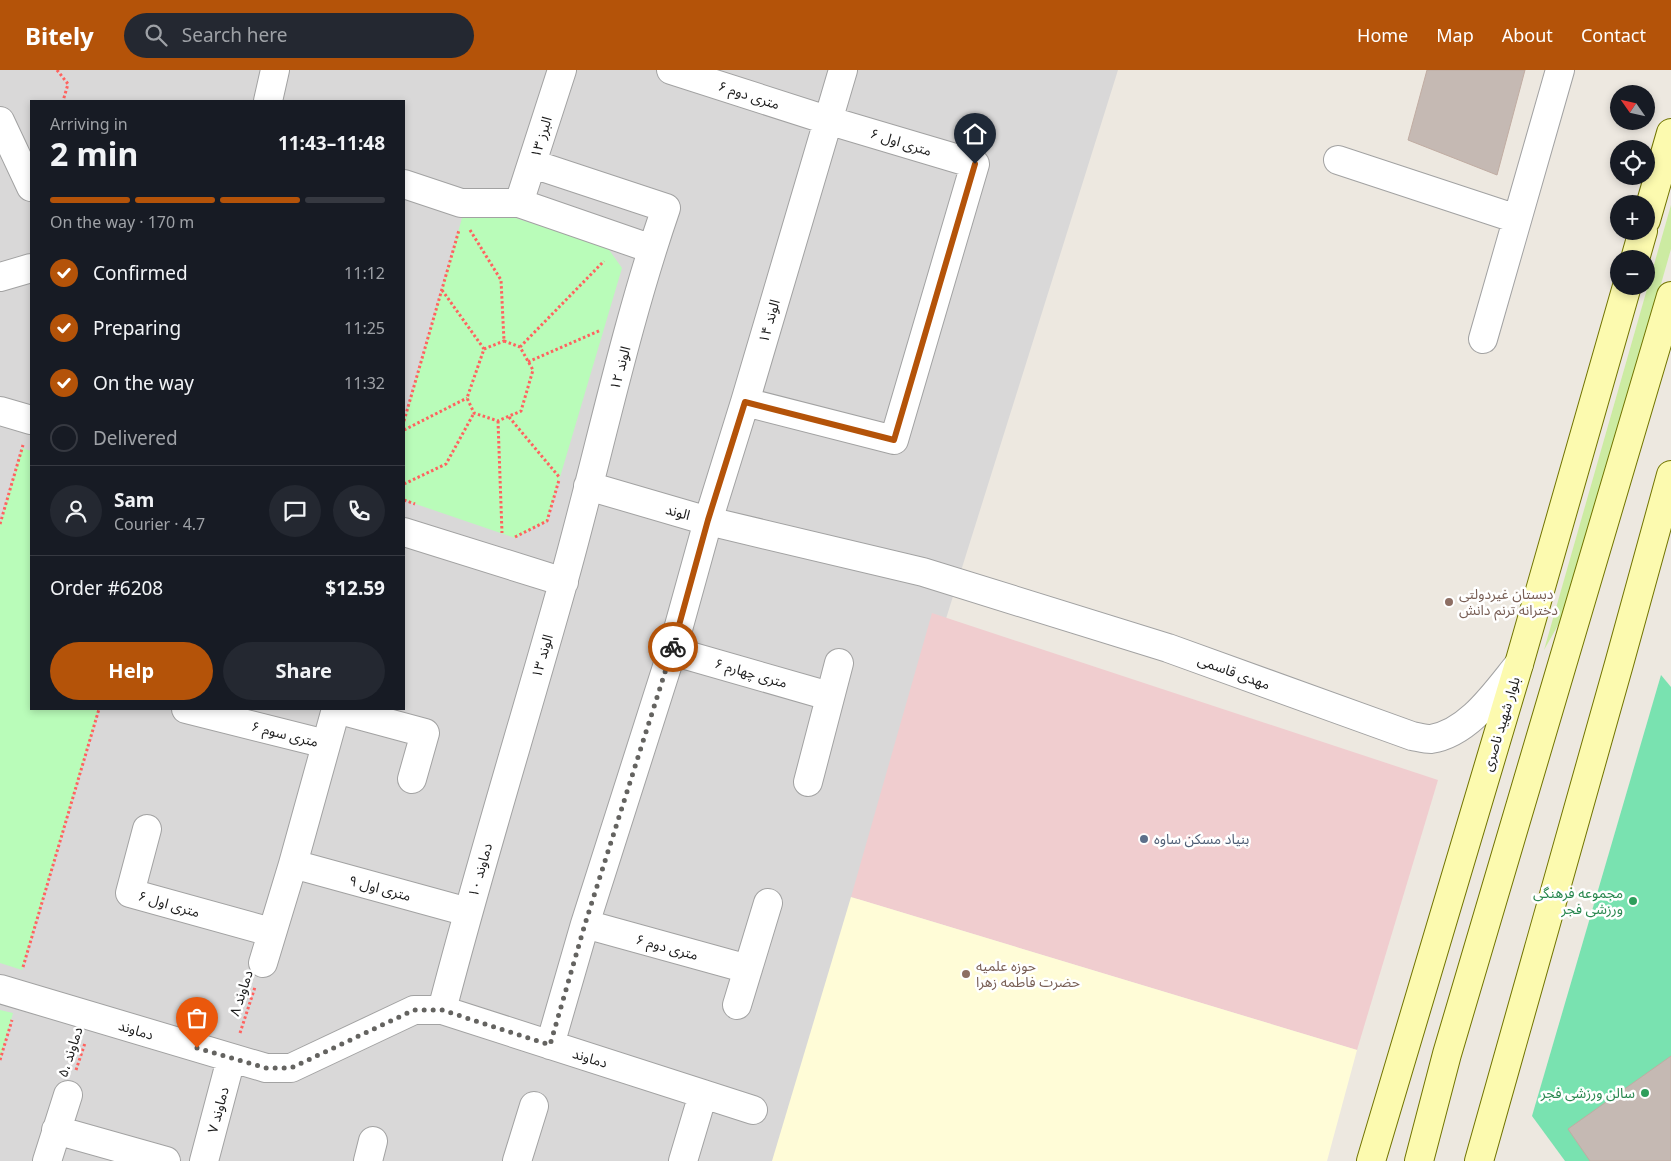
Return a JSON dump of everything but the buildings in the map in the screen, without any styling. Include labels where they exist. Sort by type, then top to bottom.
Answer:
[{"type":"main road","points":[[1653,195],[1671,133]]},
{"type":"main road","name":"بلوار شهید ناصری","points":[[1371,1161],[1519,664],[1624,295]]},
{"type":"main road","points":[[1419,1161],[1447,1054],[1671,296]]},
{"type":"main road","points":[[1479,1161],[1620,664],[1671,475]]},
{"type":"street","points":[[268,100],[275,70]]},
{"type":"street","name":"البرز ۱۳","points":[[519,202],[533,164],[562,70]]},
{"type":"street","name":"۶ متری دوم","points":[[671,70],[827,120]]},
{"type":"street","name":"الوند ۱۴","points":[[550,1045],[585,924],[672,651],[708,520],[745,402],[843,70]]},
{"type":"street","points":[[1483,339],[1560,70]]},
{"type":"street","name":"۶ متری اول","points":[[745,402],[894,440],[975,164],[827,120]]},
{"type":"street","points":[[0,121],[30,185]]},
{"type":"street","points":[[1338,160],[1517,219]]},
{"type":"street","name":"الوند ۱۲","points":[[533,164],[666,208],[652,249],[588,486]]},
{"type":"street","points":[[405,184],[461,203],[519,202],[652,249]]},
{"type":"street","points":[[0,277],[30,268]]},
{"type":"street","points":[[0,410],[30,420]]},
{"type":"street","points":[[405,532],[564,582],[588,486]]},
{"type":"street","name":"الوند","points":[[588,486],[708,520],[923,572]]},
{"type":"street","name":"مهدی قاسمی","points":[[923,572],[1168,648],[1412,736],[1429,739],[1447,735],[1478,713],[1519,664]]},
{"type":"street","name":"الوند ۱۳","points":[[520,731],[564,582]]},
{"type":"street","name":"۶ متری چهارم","points":[[672,651],[830,696]]},
{"type":"street","points":[[808,782],[839,663]]},
{"type":"street","name":"۶ متری سوم","points":[[190,710],[326,744]]},
{"type":"street","points":[[263,963],[336,710]]},
{"type":"street","points":[[340,710],[425,733],[412,779]]},
{"type":"street","name":"دماوند ۱۰","points":[[442,1010],[520,731]]},
{"type":"street","name":"۶ متری اول","points":[[147,829],[130,893],[271,932]]},
{"type":"street","name":"۹ متری اول","points":[[293,864],[468,912]]},
{"type":"street","points":[[737,1005],[768,903]]},
{"type":"street","name":"۶ متری دوم","points":[[585,924],[748,969]]},
{"type":"street","name":"دماوند","points":[[9,992],[266,1068],[291,1068],[414,1010],[442,1010],[754,1110]]},
{"type":"street","name":"دماوند ۷","points":[[204,1161],[231,1059]]},
{"type":"street","points":[[683,1161],[703,1094]]},
{"type":"street","points":[[47,1161],[68,1095]]},
{"type":"street","points":[[517,1161],[534,1106]]},
{"type":"street","points":[[56,1130],[166,1161]]},
{"type":"path","points":[[57,70],[68,84],[63,100]]},
{"type":"path","points":[[467,225],[501,280],[504,341]]},
{"type":"path","points":[[405,419],[460,226]]},
{"type":"path","points":[[520,347],[605,260]]},
{"type":"path","points":[[442,290],[484,349]]},
{"type":"path","points":[[528,362],[604,328],[602,337]]},
{"type":"path","points":[[405,429],[467,398],[484,349],[504,341],[520,347],[533,370],[521,412],[498,421],[474,413],[467,398]]},
{"type":"path","points":[[405,484],[446,464],[474,413]]},
{"type":"path","points":[[509,417],[560,478]]},
{"type":"path","points":[[498,421],[502,534]]},
{"type":"path","points":[[0,524],[30,423]]},
{"type":"path","points":[[493,530],[514,538],[547,522],[563,468]]},
{"type":"path","points":[[405,500],[422,506]]},
{"type":"path","points":[[0,1060],[9,992],[22,970],[99,710]]},
{"type":"path","name":"دماوند ۸","points":[[231,1059],[263,963]]},
{"type":"path","name":"دماوند ،۵","points":[[68,1095],[94,1017]]},
{"type":"shaded area","points":[[0,70],[1118,70],[776,1161],[0,1161]]},
{"type":"shaded area","name":"بنیاد مسکن ساوه","points":[[932,613],[1438,780],[1357,1050],[851,897]]},
{"type":"shaded area","name":"حوزه علمیه حضرت فاطمه زهرا","points":[[851,897],[1357,1050],[1327,1161],[772,1161]]},
{"type":"green space","points":[[1671,205],[1671,249],[1570,604],[1544,650],[1645,295],[1655,295],[1655,261]]},
{"type":"green space","points":[[509,216],[607,247],[622,268],[547,521],[515,538],[405,500],[405,418],[462,218]]},
{"type":"green space","points":[[22,448],[30,451],[30,710],[99,710],[22,970],[0,963],[0,524]]},
{"type":"green space","name":"مجموعه فرهنگی ورزشی فجر","points":[[1661,675],[1671,687],[1671,1161],[1565,1161],[1532,1116]]},
{"type":"green space","points":[[0,1010],[13,1013],[0,1060]]},
{"type":"way so far","points":[[197,1048],[266,1068],[291,1068],[414,1010],[442,1010],[550,1045],[585,924],[673,647]]},
{"type":"place","name":"دبستان غیردولتی دخترانه ترنم دانش","points":[[1449,602]]},
{"type":"place","name":"بنیاد مسکن ساوه","points":[[1144,839]]},
{"type":"place","name":"مجموعه فرهنگی ورزشی فجر","points":[[1633,901]]},
{"type":"place","name":"حوزه علمیه حضرت فاطمه زهرا","points":[[966,974]]},
{"type":"place","name":"سالن ورزشی فجر","points":[[1645,1093]]},
{"type":"route","points":[[673,647],[708,520],[745,402],[894,440],[975,164]]}]
